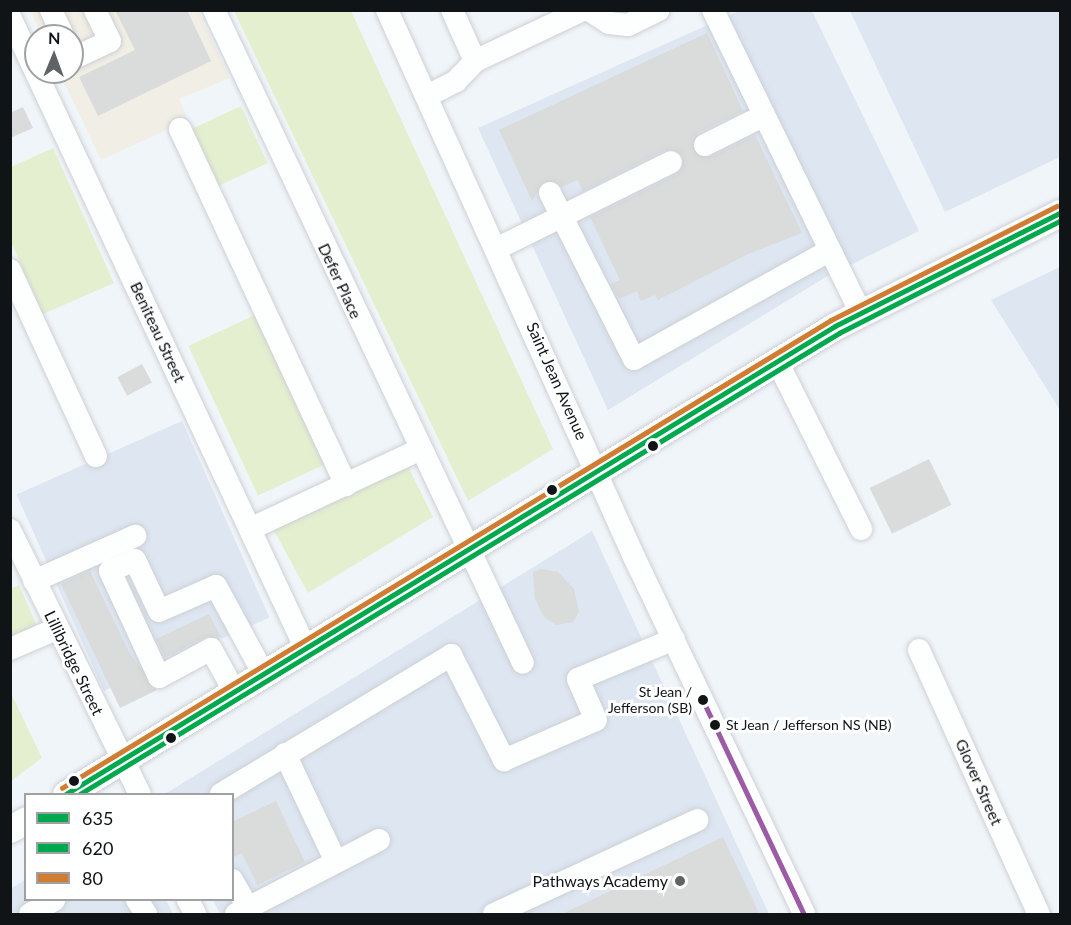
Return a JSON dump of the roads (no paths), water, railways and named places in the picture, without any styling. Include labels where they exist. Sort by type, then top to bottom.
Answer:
[{"type":"main road","points":[[69,793],[305,647],[467,552],[596,470],[860,312],[1060,213]]},
{"type":"main road","points":[[10,829],[24,821]]},
{"type":"street","points":[[51,10],[57,24]]},
{"type":"street","points":[[84,53],[110,41],[95,10]]},
{"type":"street","name":"Defer Place","points":[[214,10],[467,552],[523,663]]},
{"type":"street","name":"Saint Jean Avenue","points":[[387,10],[498,248],[596,470],[804,915]]},
{"type":"street","points":[[452,10],[475,61]]},
{"type":"street","points":[[427,96],[456,81],[475,61],[583,10]]},
{"type":"street","points":[[589,10],[609,23],[628,25],[659,10]]},
{"type":"street","points":[[713,10],[860,312]]},
{"type":"street","name":"Beniteau Street","points":[[10,18],[24,45]]},
{"type":"street","name":"Beniteau Street","points":[[44,84],[305,647]]},
{"type":"street","points":[[705,145],[763,116]]},
{"type":"street","points":[[180,129],[346,484]]},
{"type":"street","points":[[498,248],[671,162]]},
{"type":"street","points":[[550,193],[634,359],[647,357],[829,251]]},
{"type":"street","points":[[10,270],[96,456]]},
{"type":"street","points":[[777,361],[861,529]]},
{"type":"street","points":[[250,529],[419,450]]},
{"type":"street","name":"Lillibridge Street","points":[[10,530],[56,629],[139,793]]},
{"type":"street","points":[[34,581],[135,536]]},
{"type":"street","points":[[234,691],[212,649],[159,677],[110,571],[135,560],[159,611],[216,586],[263,673]]},
{"type":"street","points":[[10,649],[56,629]]},
{"type":"street","points":[[224,793],[451,655],[504,760],[596,720],[578,679],[674,639]]},
{"type":"street","name":"Glover Street","points":[[919,650],[1039,915]]},
{"type":"street","points":[[285,754],[336,862]]},
{"type":"street","points":[[494,915],[697,820]]},
{"type":"street","points":[[234,878],[246,913],[379,840]]},
{"type":"street","points":[[30,915],[52,901]]},
{"type":"street","points":[[138,901],[146,915]]},
{"type":"street","points":[[188,901],[195,915]]},
{"type":"place","name":"St Jean / Jefferson (SB)","points":[[703,700]]},
{"type":"place","name":"St Jean / Jefferson NS (NB)","points":[[715,725]]},
{"type":"place","name":"Pathways Academy","points":[[680,881]]}]
